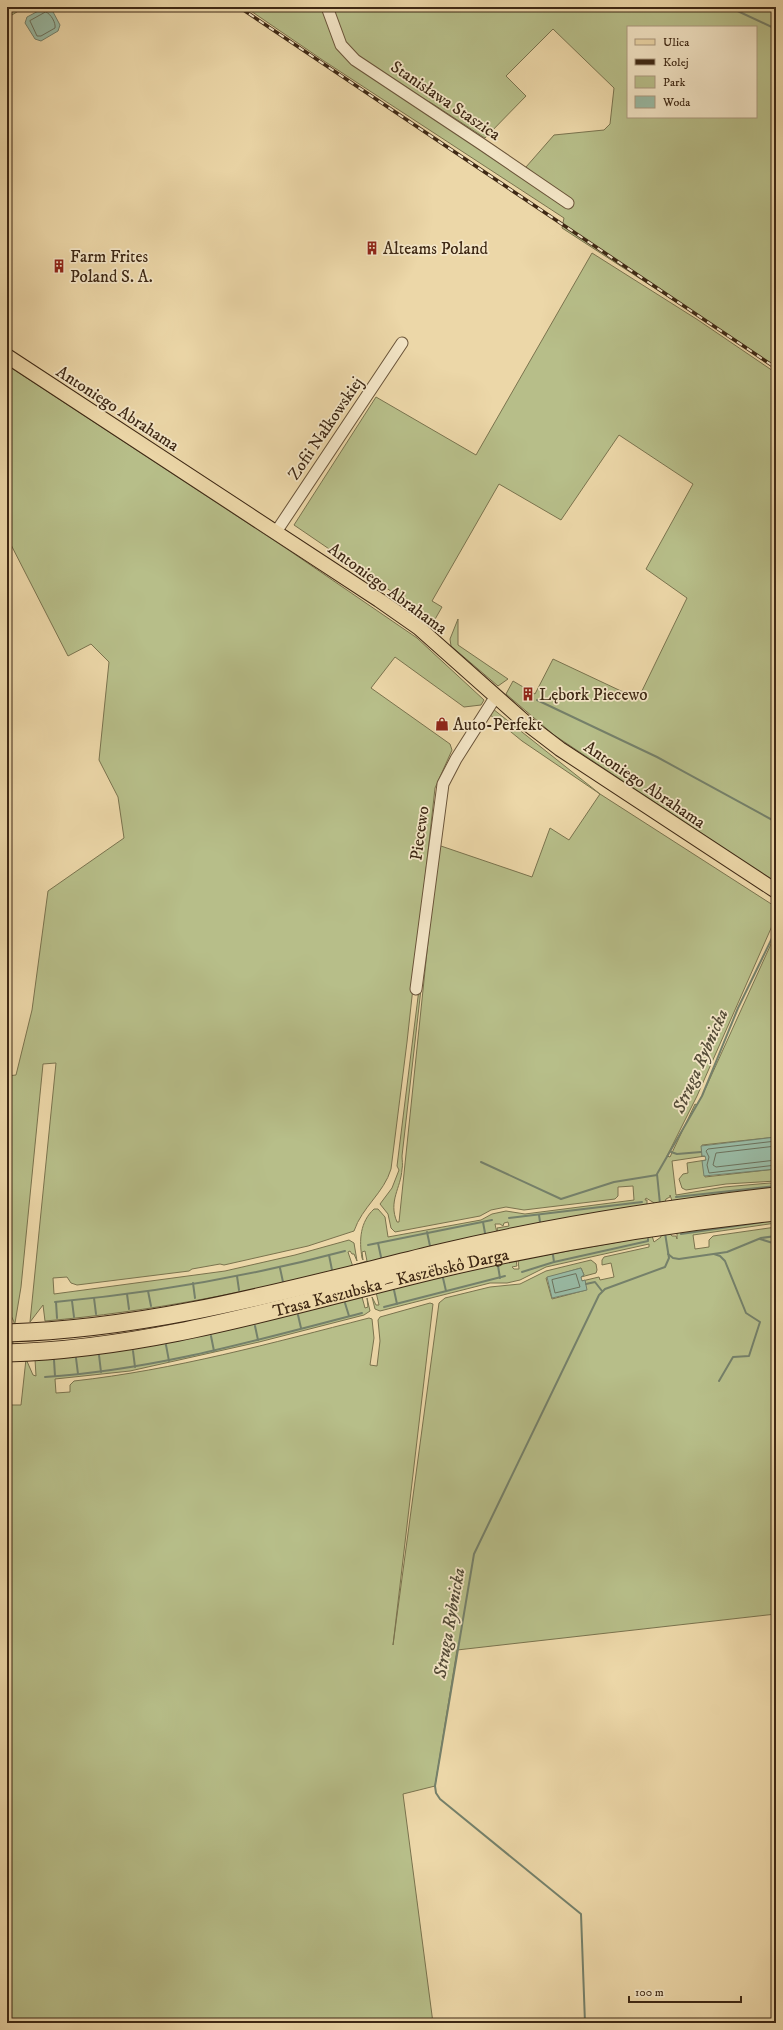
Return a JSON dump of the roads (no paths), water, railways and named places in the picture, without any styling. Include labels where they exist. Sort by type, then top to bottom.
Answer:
[{"type":"highway","name":"Trasa Kaszubska – Kaszëbskô Darga","points":[[16,1332],[97,1325],[198,1309],[265,1295],[438,1253],[543,1231],[651,1212],[776,1196]]},
{"type":"highway","name":"Trasa Kaszubska – Kaszëbskô Darga","points":[[15,1353],[100,1346],[176,1334],[441,1269],[539,1248],[654,1228],[776,1212]]},
{"type":"main road","name":"Antoniego Abrahama","points":[[7,356],[276,532],[418,628],[496,696],[566,753],[776,891]]},
{"type":"street","name":"Stanisława Staszica","points":[[327,7],[341,44],[355,60],[568,203]]},
{"type":"street","name":"Zofii Nałkowskiej","points":[[276,532],[402,342]]},
{"type":"street","name":"Piecewo","points":[[416,989],[443,784],[456,759],[496,696]]},
{"type":"water","points":[[44,8],[52,10],[60,25],[58,31],[41,41],[35,39],[25,23],[27,17]]},
{"type":"water","points":[[776,1137],[776,1169],[704,1176],[702,1161],[706,1160],[705,1156],[702,1156],[701,1146]]},
{"type":"water","points":[[581,1268],[584,1275],[581,1277],[582,1281],[585,1280],[587,1290],[552,1298],[547,1277]]},
{"type":"waterway","name":"Struga Rybnicka","points":[[729,7],[776,29]]},
{"type":"waterway","points":[[537,700],[657,757],[776,822]]},
{"type":"waterway","name":"Struga Rybnicka","points":[[660,1204],[657,1174],[702,1096],[738,1008],[776,930]]},
{"type":"waterway","points":[[671,1152],[677,1154],[701,1152]]},
{"type":"waterway","points":[[481,1162],[561,1199],[614,1182],[657,1175]]},
{"type":"waterway","points":[[676,1197],[776,1186]]},
{"type":"waterway","points":[[509,1218],[642,1202]]},
{"type":"waterway","points":[[539,1215],[540,1222]]},
{"type":"waterway","points":[[368,1245],[492,1220]]},
{"type":"waterway","points":[[769,1221],[776,1221]]},
{"type":"waterway","points":[[483,1222],[485,1233]]},
{"type":"waterway","points":[[681,1234],[763,1222]]},
{"type":"waterway","points":[[427,1232],[430,1246]]},
{"type":"waterway","name":"Struga Rybnicka","points":[[585,2023],[581,1914],[440,1799],[436,1793],[435,1786],[474,1554],[599,1295],[605,1289],[665,1267],[669,1258],[665,1233]]},
{"type":"waterway","points":[[668,1254],[673,1258],[679,1259],[727,1252],[761,1238],[776,1236]]},
{"type":"waterway","points":[[522,1272],[554,1262],[648,1241],[648,1239]]},
{"type":"waterway","points":[[760,1239],[776,1244]]},
{"type":"waterway","points":[[378,1243],[381,1257]]},
{"type":"waterway","points":[[55,1302],[128,1294],[238,1276],[345,1251]]},
{"type":"waterway","points":[[714,1254],[720,1256],[725,1261],[746,1313],[760,1322],[749,1356],[733,1357],[719,1381]]},
{"type":"waterway","points":[[329,1255],[332,1270]]},
{"type":"waterway","points":[[553,1255],[554,1262]]},
{"type":"waterway","points":[[498,1266],[500,1278]]},
{"type":"waterway","points":[[280,1268],[283,1282]]},
{"type":"waterway","points":[[237,1276],[239,1290]]},
{"type":"waterway","points":[[384,1307],[505,1276]]},
{"type":"waterway","points":[[443,1278],[446,1291]]},
{"type":"waterway","points":[[586,1284],[595,1282],[602,1291]]},
{"type":"waterway","points":[[193,1283],[195,1298]]},
{"type":"waterway","points":[[394,1290],[397,1304]]},
{"type":"waterway","points":[[148,1291],[151,1306]]},
{"type":"waterway","points":[[127,1294],[129,1309]]},
{"type":"waterway","points":[[94,1298],[96,1314]]},
{"type":"waterway","points":[[72,1301],[74,1317]]},
{"type":"waterway","points":[[56,1302],[57,1318]]},
{"type":"waterway","points":[[345,1303],[349,1316]]},
{"type":"waterway","points":[[45,1377],[126,1368],[166,1361],[362,1313]]},
{"type":"waterway","points":[[298,1315],[301,1328]]},
{"type":"waterway","points":[[255,1326],[258,1340]]},
{"type":"waterway","points":[[211,1336],[214,1351]]},
{"type":"waterway","points":[[166,1345],[169,1361]]},
{"type":"waterway","points":[[133,1351],[135,1367]]},
{"type":"waterway","points":[[99,1355],[101,1372]]},
{"type":"waterway","points":[[76,1358],[78,1374]]},
{"type":"waterway","points":[[54,1360],[55,1376]]},
{"type":"railway","points":[[239,7],[776,368]]},
{"type":"place","name":"Alteams Poland","points":[[372,248]]},
{"type":"place","name":"Farm Frites Poland S. A.","points":[[59,266]]},
{"type":"place","name":"Lębork Piecewo","points":[[528,694]]},
{"type":"place","name":"Auto-Perfekt","points":[[442,724]]}]
